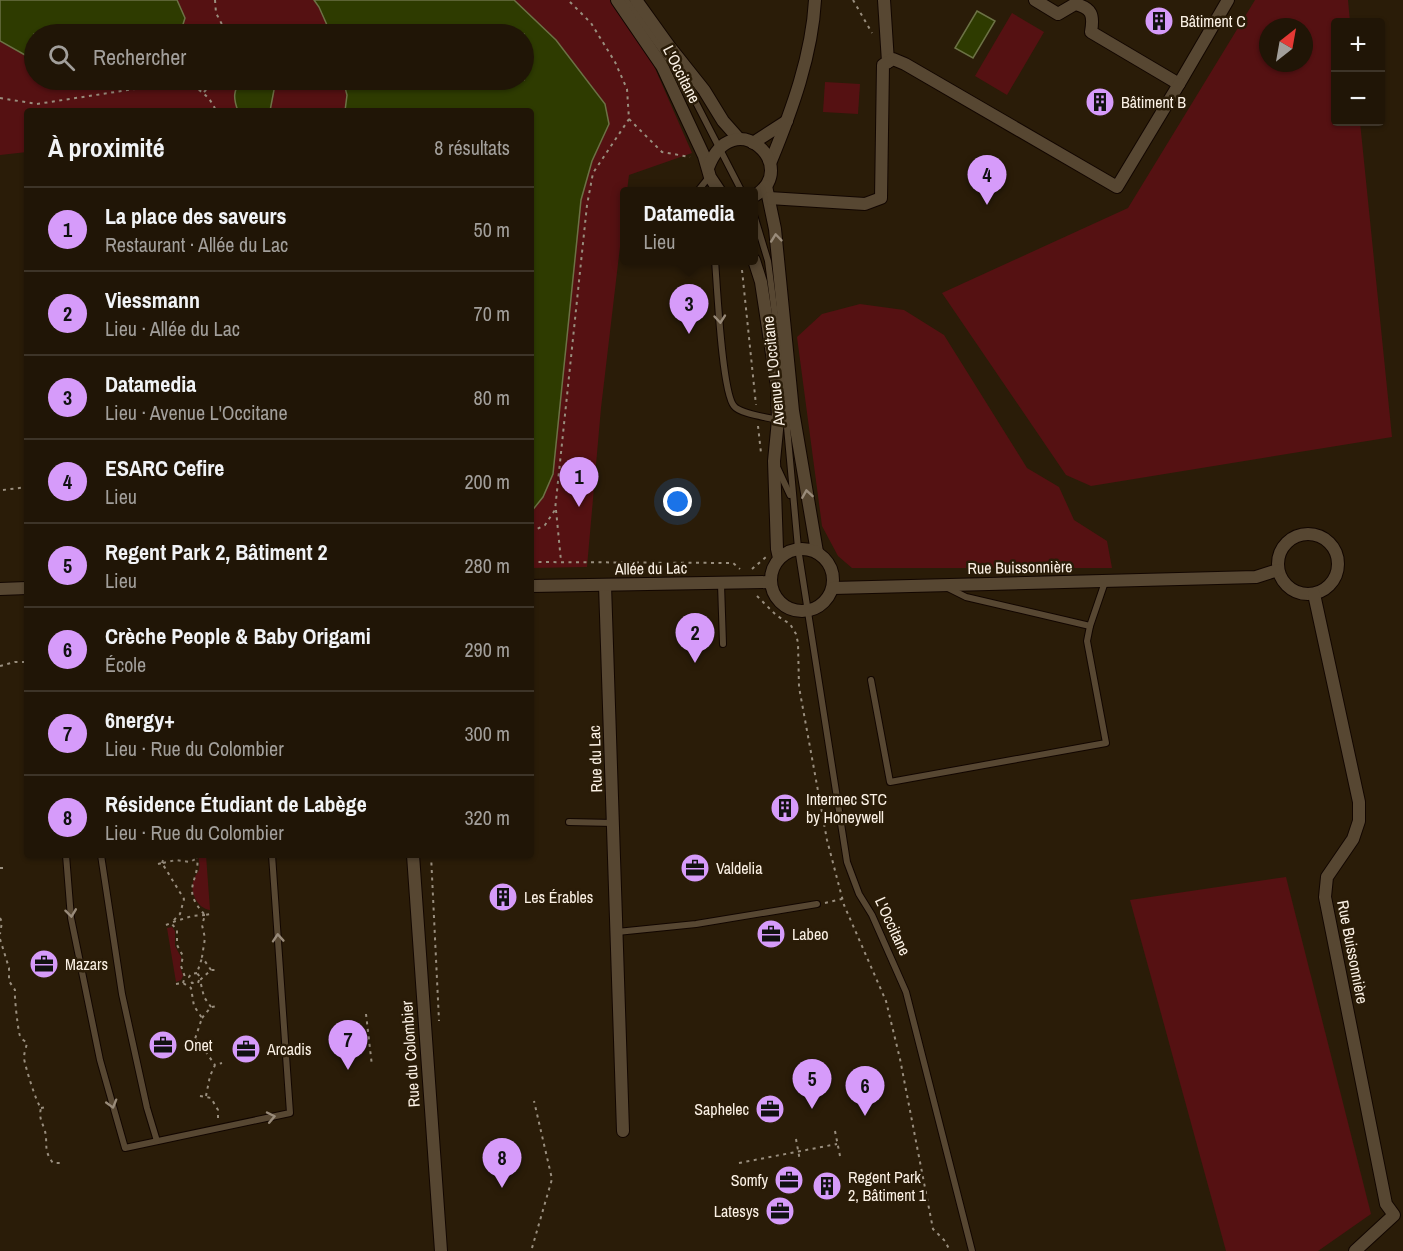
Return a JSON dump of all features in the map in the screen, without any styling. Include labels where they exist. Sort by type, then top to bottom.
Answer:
[{"type":"street","name":"L'Occitane","points":[[617,0],[662,66],[715,187]]},
{"type":"street","name":"L'Occitane","points":[[636,0],[704,90],[723,121],[739,139]]},
{"type":"street","points":[[767,192],[771,161],[788,120],[813,28],[815,0]]},
{"type":"street","points":[[884,0],[888,62]]},
{"type":"street","points":[[1035,0],[1058,14],[1066,7],[1087,3],[1093,21],[1091,32],[1179,84]]},
{"type":"street","points":[[758,195],[767,192],[865,204],[881,198],[883,65],[893,59],[1117,187],[1228,0]]},
{"type":"street","points":[[753,143],[788,120]]},
{"type":"street","points":[[709,172],[714,153],[719,147],[729,141],[739,139],[753,143],[763,150],[771,161]]},
{"type":"street","name":"Avenue L'Occitane","points":[[767,192],[775,229],[793,411],[817,552]]},
{"type":"street","name":"Avenue L'Occitane","points":[[755,265],[761,282],[770,333]]},
{"type":"street","points":[[770,333],[777,387],[778,420],[774,461],[779,558]]},
{"type":"street","points":[[1315,534],[1325,538],[1337,553],[1339,563],[1332,583],[1324,590],[1314,594],[1302,594],[1292,590],[1282,580],[1278,570],[1278,558],[1282,548],[1293,537],[1315,534]]},
{"type":"street","points":[[798,548],[817,552],[831,567],[834,577],[833,588],[824,603],[808,611],[788,608],[773,592],[771,582],[774,565],[779,558],[798,548]]},
{"type":"street","name":"Rue Buissonnière","points":[[833,588],[1256,577],[1278,570]]},
{"type":"street","name":"Allée du Lac","points":[[534,586],[771,582]]},
{"type":"street","name":"Rue du Lac","points":[[605,585],[623,1131]]},
{"type":"street","points":[[0,589],[24,588]]},
{"type":"street","name":"Rue Buissonnière","points":[[1314,594],[1359,802],[1359,821],[1353,839],[1327,877],[1325,897],[1386,1204],[1399,1211],[1355,1251]]},
{"type":"street","name":"Rue du Colombier","points":[[412,858],[441,1251]]},
{"type":"lane","name":"L'Occitane","points":[[626,0],[682,77]]},
{"type":"lane","name":"L'Occitane","points":[[669,46],[682,77]]},
{"type":"lane","points":[[682,77],[739,187]]},
{"type":"lane","points":[[700,187],[709,172]]},
{"type":"lane","name":"Avenue L'Occitane","points":[[758,230],[768,261],[781,361],[798,548],[808,611]]},
{"type":"lane","points":[[715,265],[726,385],[732,405],[738,410],[778,420]]},
{"type":"lane","name":"Avenue L'Occitane","points":[[770,333],[773,305]]},
{"type":"lane","name":"Avenue L'Occitane","points":[[774,461],[793,504]]},
{"type":"lane","points":[[872,680],[890,782],[1106,743],[1087,641],[1105,582]]},
{"type":"lane","points":[[721,584],[723,644]]},
{"type":"lane","points":[[942,585],[966,597],[1090,626]]},
{"type":"lane","name":"L'Occitane","points":[[808,611],[847,862],[859,894],[872,915],[906,992],[972,1251]]},
{"type":"lane","points":[[569,822],[613,823]]},
{"type":"lane","points":[[66,858],[75,940],[100,1060],[125,1148],[290,1113],[272,858]]},
{"type":"lane","points":[[101,858],[122,994],[147,1108],[157,1141]]},
{"type":"lane","points":[[617,932],[696,924],[817,904]]},
{"type":"path","points":[[215,0],[216,13],[222,24]]},
{"type":"path","points":[[561,561],[555,510],[587,205],[593,174],[629,119],[627,89],[615,62],[591,23],[568,0]]},
{"type":"path","points":[[853,0],[872,33]]},
{"type":"path","points":[[0,98],[37,104],[128,90]]},
{"type":"path","points":[[201,90],[214,108]]},
{"type":"path","points":[[629,119],[662,152],[698,159]]},
{"type":"path","points":[[3,490],[24,487]]},
{"type":"path","points":[[534,530],[545,525],[555,510]]},
{"type":"path","points":[[534,562],[696,565],[733,563],[748,573],[747,591],[762,600],[776,615],[790,624],[798,643],[799,687],[827,840],[842,899],[886,1001],[900,1059],[933,1229],[945,1241],[950,1251]]},
{"type":"path","points":[[0,666],[24,662]]},
{"type":"path","points":[[162,863],[164,858]]},
{"type":"path","points":[[158,864],[176,860],[190,862],[195,858]]},
{"type":"path","points":[[197,858],[198,867],[193,879],[192,891],[195,902],[205,915]]},
{"type":"path","points":[[431,858],[440,1022]]},
{"type":"path","points":[[162,863],[184,899],[180,914],[171,923]]},
{"type":"path","points":[[817,904],[842,899]]},
{"type":"path","points":[[196,973],[202,957],[205,938],[202,925],[205,915]]},
{"type":"path","points":[[166,925],[192,916],[212,915]]},
{"type":"path","points":[[0,918],[2,922],[0,934]]},
{"type":"path","points":[[171,923],[177,930],[177,945],[183,956],[181,966],[185,973],[183,983]]},
{"type":"path","points":[[0,939],[9,968],[9,981],[15,990],[14,1002],[18,1013],[20,1036],[27,1043],[24,1057],[37,1103],[41,1108],[40,1121],[44,1128],[46,1150],[53,1162],[62,1163]]},
{"type":"path","points":[[202,957],[211,970]]},
{"type":"path","points":[[192,983],[198,983],[211,970],[215,970]]},
{"type":"path","points":[[185,973],[196,973]]},
{"type":"path","points":[[196,973],[200,977],[204,997],[211,1007]]},
{"type":"path","points":[[191,974],[190,988],[194,1006],[202,1018]]},
{"type":"path","points":[[176,984],[183,983],[190,988]]},
{"type":"path","points":[[15,990],[19,989]]},
{"type":"path","points":[[195,1039],[202,1018],[211,1007],[218,1006]]},
{"type":"path","points":[[366,1014],[372,1066]]},
{"type":"path","points":[[189,1040],[195,1039]]},
{"type":"path","points":[[195,1039],[215,1065]]},
{"type":"path","points":[[207,1096],[210,1076],[215,1065],[222,1063]]},
{"type":"path","points":[[201,1096],[211,1098],[218,1110],[219,1128]]},
{"type":"path","points":[[532,1248],[552,1179],[534,1101]]},
{"type":"path","points":[[41,1108],[48,1107]]},
{"type":"path","points":[[835,1131],[840,1156]]},
{"type":"path","points":[[796,1139],[800,1161]]},
{"type":"path","points":[[739,1163],[837,1144]]},
{"type":"shaded area","points":[[0,0],[611,0],[647,50],[692,153],[629,175],[628,187],[620,187],[620,247],[601,408],[587,567],[534,568],[534,108],[24,108],[24,152],[0,155]]},
{"type":"shaded area","points":[[0,0],[177,0],[185,18],[183,24],[24,24],[24,54],[0,41]]},
{"type":"shaded area","points":[[314,0],[514,0],[556,40],[605,104],[609,124],[592,161],[581,200],[553,474],[543,497],[534,508],[534,108],[345,108],[346,90],[534,90],[534,24],[327,24]]},
{"type":"shaded area","points":[[1255,0],[1348,0],[1350,18],[1331,18],[1331,126],[1360,126],[1392,437],[1091,486],[1066,475],[942,293],[1128,208]]},
{"type":"shaded area","points":[[977,11],[995,21],[973,58],[955,48]]},
{"type":"shaded area","points":[[1012,13],[1044,32],[1007,95],[975,76]]},
{"type":"shaded area","points":[[825,82],[860,84],[858,114],[823,112]]},
{"type":"shaded area","points":[[236,90],[274,90],[271,108],[237,108]]},
{"type":"shaded area","points":[[860,304],[904,310],[944,335],[1027,468],[1059,487],[1074,520],[1107,541],[1112,568],[852,568],[838,556],[822,526],[797,337],[822,314]]},
{"type":"shaded area","points":[[198,858],[206,858],[210,910],[201,906],[193,894],[193,884],[199,870]]},
{"type":"shaded area","points":[[1286,877],[1371,1214],[1318,1251],[1226,1251],[1130,900]]},
{"type":"shaded area","points":[[172,927],[175,931],[175,946],[181,957],[180,966],[183,976],[176,982],[167,928]]},
{"type":"place","name":"Bâtiment C","points":[[1159,21]]},
{"type":"place","name":"Bâtiment B","points":[[1100,102]]},
{"type":"place","name":"ESARC Cefire","points":[[987,205]]},
{"type":"place","name":"Datamedia","points":[[689,334]]},
{"type":"place","name":"La place des saveurs","points":[[579,507]]},
{"type":"place","name":"Viessmann","points":[[695,663]]},
{"type":"place","name":"Intermec STC by Honeywell","points":[[785,808]]},
{"type":"place","name":"Valdelia","points":[[695,868]]},
{"type":"place","name":"Les Érables","points":[[503,897]]},
{"type":"place","name":"Labeo","points":[[771,934]]},
{"type":"place","name":"Mazars","points":[[44,964]]},
{"type":"place","name":"Onet","points":[[163,1045]]},
{"type":"place","name":"Arcadis","points":[[246,1049]]},
{"type":"place","name":"6nergy+","points":[[348,1070]]},
{"type":"place","name":"Saphelec","points":[[770,1109]]},
{"type":"place","name":"Regent Park 2, Bâtiment 2","points":[[812,1109]]},
{"type":"place","name":"Crèche People & Baby Origami","points":[[865,1116]]},
{"type":"place","name":"Somfy","points":[[789,1180]]},
{"type":"place","name":"Regent Park 2, Bâtiment 1","points":[[827,1186]]},
{"type":"place","name":"Résidence Étudiant de Labège","points":[[502,1188]]},
{"type":"place","name":"Latesys","points":[[780,1211]]}]
